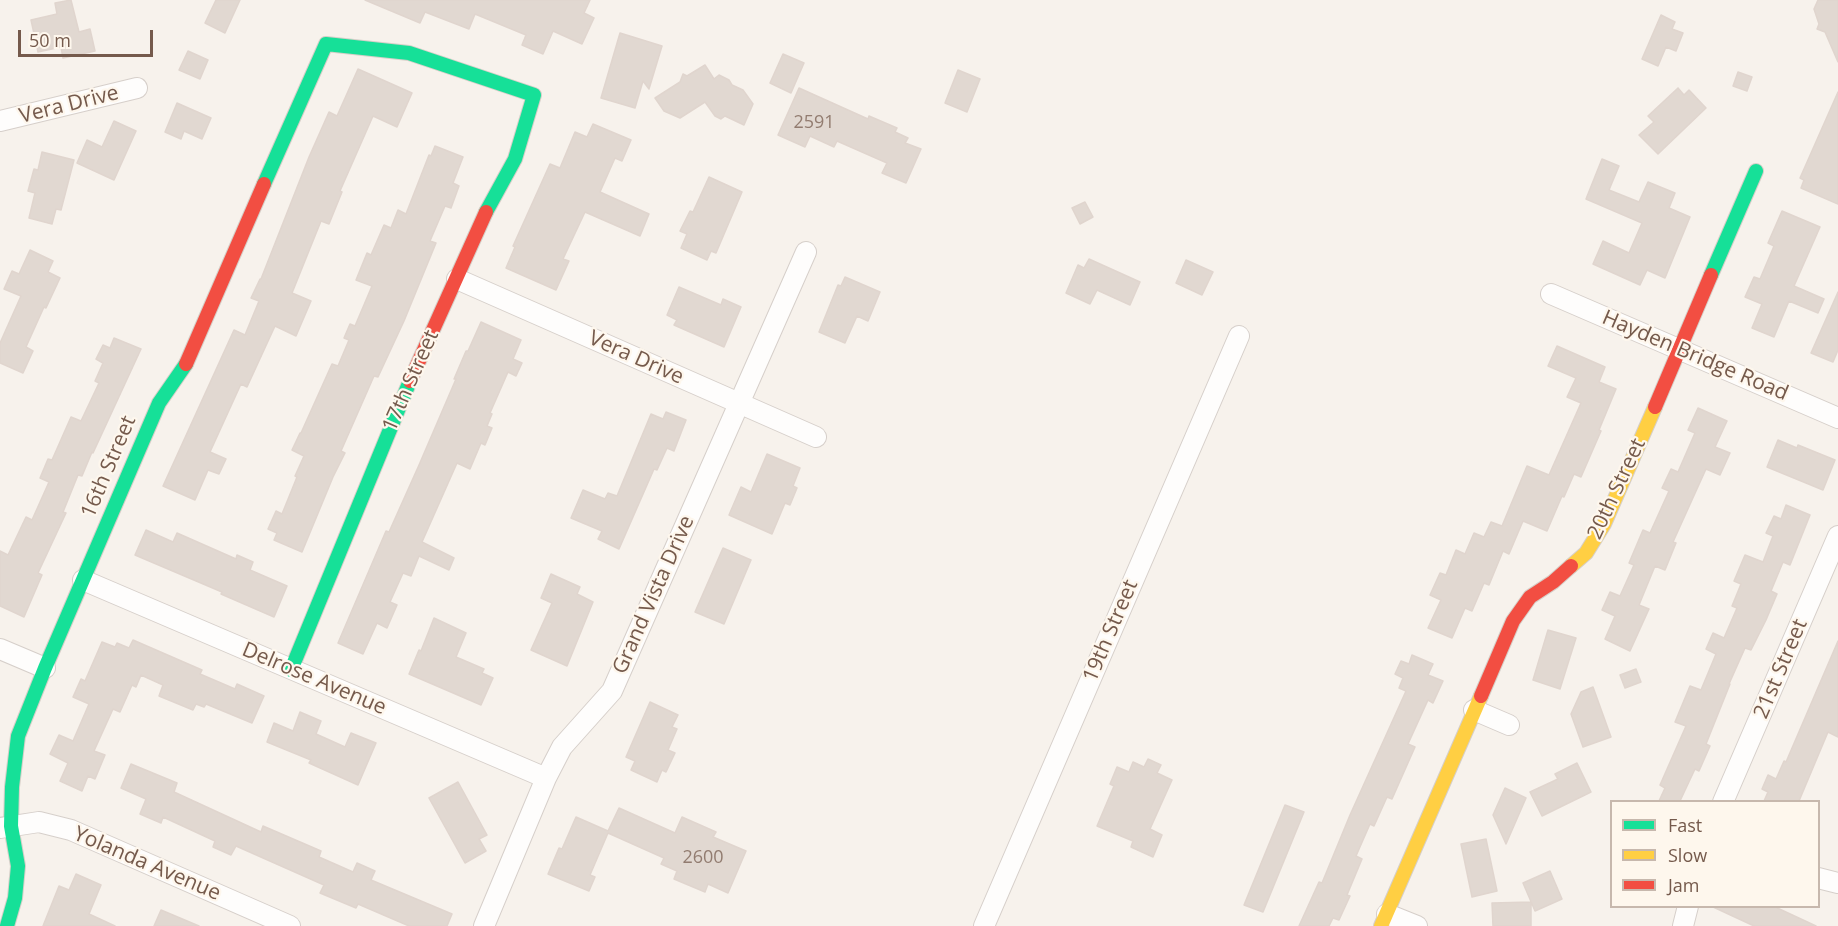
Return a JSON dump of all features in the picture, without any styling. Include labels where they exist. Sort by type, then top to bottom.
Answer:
[{"type":"street","name":"17th Street","points":[[291,670],[396,412],[484,216],[515,159],[534,95],[408,53],[326,44]]},
{"type":"street","name":"16th Street","points":[[7,926],[15,898],[18,866],[6,827],[18,736],[159,403],[184,366],[326,44]]},
{"type":"street","name":"Vera Drive","points":[[0,121],[137,88]]},
{"type":"street","name":"20th Street","points":[[1417,926],[1384,920],[1513,621],[1530,597],[1553,582],[1586,553],[1604,524],[1756,171]]},
{"type":"street","name":"Grand Vista Drive","points":[[484,926],[546,778],[562,747],[612,691],[806,252]]},
{"type":"street","name":"Vera Drive","points":[[457,279],[816,437]]},
{"type":"street","name":"Hayden Bridge Road","points":[[1551,294],[1838,418]]},
{"type":"street","name":"19th Street","points":[[984,926],[1239,336]]},
{"type":"street","name":"21st Street","points":[[1723,800],[1838,536]]},
{"type":"street","name":"Delrose Avenue","points":[[83,580],[546,778]]},
{"type":"street","points":[[0,649],[45,668]]},
{"type":"street","points":[[1474,710],[1509,725]]},
{"type":"street","name":"Yolanda Avenue","points":[[6,827],[39,822],[71,830],[266,921],[290,926]]},
{"type":"street","points":[[1820,878],[1838,883]]},
{"type":"street","points":[[1683,926],[1688,908]]},
{"type":"building","points":[[71,0],[79,32],[90,29],[95,51],[63,58],[61,47],[38,52],[31,20],[57,14],[55,3]]},
{"type":"building","points":[[216,0],[240,0],[225,33],[205,23]]},
{"type":"building","points":[[365,0],[590,0],[584,13],[594,18],[582,44],[553,31],[543,54],[522,45],[526,35],[475,14],[469,29],[425,12],[420,23]]},
{"type":"building","points":[[1818,0],[1838,0],[1838,62],[1825,32],[1817,29],[1819,24],[1814,9]]},
{"type":"building","points":[[1661,15],[1675,22],[1672,29],[1683,33],[1676,51],[1666,47],[1658,66],[1642,59]]},
{"type":"building","points":[[620,33],[662,46],[649,89],[643,81],[635,108],[601,98]]},
{"type":"building","points":[[188,51],[208,60],[200,79],[179,70]]},
{"type":"building","points":[[783,54],[804,63],[791,93],[770,83]]},
{"type":"building","points":[[705,65],[714,79],[719,75],[729,80],[732,85],[743,90],[753,104],[744,125],[725,116],[721,119],[715,116],[705,102],[680,118],[664,111],[655,98],[680,82],[683,74],[687,76]]},
{"type":"building","points":[[358,69],[412,93],[397,127],[373,116],[340,191],[342,192],[329,224],[321,221],[292,293],[311,301],[296,336],[275,326],[247,387],[241,384],[210,452],[226,459],[219,474],[208,470],[195,500],[163,486],[234,330],[245,335],[259,301],[251,298],[261,279],[309,157],[329,112],[337,116]]},
{"type":"building","points":[[958,70],[980,79],[967,112],[945,103]]},
{"type":"building","points":[[1738,72],[1752,77],[1747,91],[1733,86]]},
{"type":"building","points":[[799,88],[868,119],[869,116],[897,128],[895,132],[908,138],[905,143],[921,149],[906,183],[882,173],[887,163],[837,141],[834,147],[810,136],[805,147],[778,135]]},
{"type":"building","points":[[1678,88],[1684,95],[1689,90],[1706,108],[1658,154],[1639,135],[1654,122],[1648,116]]},
{"type":"building","points":[[1838,92],[1838,204],[1801,188],[1804,180],[1800,178]]},
{"type":"building","points":[[177,103],[211,118],[202,139],[184,131],[181,139],[165,132]]},
{"type":"building","points":[[114,121],[136,131],[114,180],[77,163],[87,140],[102,147]]},
{"type":"building","points":[[593,124],[631,140],[622,161],[615,158],[600,192],[649,214],[640,236],[585,212],[563,259],[569,261],[556,290],[506,268],[515,247],[513,246],[550,164],[560,168],[575,132],[587,137]]},
{"type":"building","points":[[435,146],[463,157],[453,183],[459,186],[451,208],[445,206],[430,241],[436,243],[404,321],[378,377],[374,376],[341,451],[345,453],[302,552],[274,540],[277,533],[268,529],[276,511],[282,514],[304,456],[292,450],[332,364],[338,366],[349,340],[344,338],[350,324],[355,326],[372,286],[356,280],[367,253],[371,255],[384,225],[391,228],[398,210],[406,214],[429,155],[431,156]]},
{"type":"building","points":[[42,152],[74,160],[61,210],[56,209],[52,224],[29,218],[35,193],[28,191],[34,169],[38,170]]},
{"type":"building","points":[[1602,159],[1619,166],[1609,190],[1639,202],[1648,182],[1675,193],[1669,208],[1690,217],[1665,278],[1647,270],[1640,285],[1593,264],[1603,241],[1629,253],[1642,223],[1586,199]]},
{"type":"building","points":[[709,177],[742,192],[716,253],[711,251],[707,260],[681,248],[687,234],[680,231],[690,211],[693,212]]},
{"type":"building","points":[[1085,202],[1093,217],[1080,224],[1072,208]]},
{"type":"building","points":[[1782,211],[1820,227],[1794,286],[1824,299],[1818,313],[1789,301],[1774,337],[1752,328],[1762,304],[1745,297],[1754,277],[1760,279],[1774,246],[1768,243]]},
{"type":"building","points":[[30,250],[53,261],[48,272],[60,278],[26,347],[33,351],[23,373],[0,363],[0,343],[21,296],[4,289],[12,271],[19,274]]},
{"type":"building","points":[[1089,259],[1140,282],[1130,305],[1097,290],[1090,304],[1066,293],[1078,265],[1084,268]]},
{"type":"building","points":[[1186,260],[1213,272],[1202,295],[1176,283]]},
{"type":"building","points":[[845,277],[880,292],[868,321],[857,316],[845,343],[819,332],[838,285],[841,286]]},
{"type":"building","points":[[679,287],[721,305],[723,299],[741,307],[724,347],[674,325],[677,320],[667,315]]},
{"type":"building","points":[[1838,292],[1838,350],[1833,362],[1811,353]]},
{"type":"building","points":[[481,322],[521,340],[513,359],[522,363],[516,376],[508,372],[490,413],[492,414],[487,426],[492,428],[485,445],[481,443],[470,469],[457,463],[422,542],[454,558],[449,570],[419,556],[411,576],[403,573],[390,602],[397,605],[387,628],[377,623],[363,654],[338,643],[386,531],[389,532],[419,465],[466,351]]},
{"type":"building","points":[[114,338],[141,349],[82,476],[78,475],[63,512],[66,513],[38,573],[42,575],[24,617],[0,606],[0,551],[8,555],[26,517],[32,520],[49,482],[40,478],[48,459],[52,460],[71,417],[81,421],[99,383],[95,381],[103,363],[96,359],[103,345],[110,348]]},
{"type":"building","points":[[1557,346],[1605,367],[1599,382],[1616,389],[1599,430],[1601,431],[1581,477],[1574,474],[1547,531],[1523,521],[1509,554],[1503,551],[1489,585],[1484,583],[1472,611],[1465,608],[1452,638],[1428,628],[1441,600],[1430,595],[1440,573],[1446,575],[1456,550],[1465,554],[1474,533],[1484,537],[1491,522],[1502,526],[1527,466],[1549,475],[1581,403],[1567,397],[1576,378],[1548,366]]},
{"type":"building","points":[[1698,408],[1727,421],[1715,447],[1730,453],[1720,475],[1706,469],[1673,542],[1676,543],[1665,570],[1655,566],[1639,605],[1649,609],[1630,651],[1605,639],[1615,616],[1602,610],[1610,592],[1620,596],[1634,565],[1629,563],[1643,530],[1650,533],[1669,491],[1662,488],[1671,469],[1678,472],[1695,433],[1688,430]]},
{"type":"building","points":[[666,412],[686,420],[674,451],[667,448],[657,470],[654,469],[619,549],[598,539],[602,531],[571,518],[583,490],[605,499],[608,493],[617,496],[651,414],[663,419]]},
{"type":"building","points":[[1778,440],[1797,448],[1798,445],[1835,460],[1823,490],[1767,467]]},
{"type":"building","points":[[767,454],[800,468],[793,486],[797,488],[790,505],[785,503],[772,534],[729,515],[741,487],[751,492]]},
{"type":"building","points":[[1786,505],[1810,515],[1790,565],[1783,562],[1771,591],[1777,594],[1766,620],[1751,650],[1745,648],[1729,684],[1706,744],[1710,746],[1699,771],[1695,769],[1680,800],[1659,800],[1665,788],[1660,785],[1686,726],[1675,722],[1690,686],[1701,690],[1716,654],[1706,649],[1713,633],[1724,638],[1737,608],[1732,606],[1741,584],[1734,581],[1745,555],[1763,562],[1773,536],[1766,533],[1774,516],[1781,519]]},
{"type":"building","points":[[146,530],[173,542],[177,533],[236,559],[237,555],[253,562],[250,570],[287,586],[274,617],[135,555]]},
{"type":"building","points":[[723,548],[751,560],[724,624],[695,612]]},
{"type":"building","points":[[551,574],[580,587],[577,594],[593,602],[567,666],[531,650],[552,603],[541,598]]},
{"type":"building","points":[[434,618],[466,633],[456,657],[484,669],[482,673],[493,678],[481,705],[409,674]]},
{"type":"building","points":[[1548,630],[1576,638],[1560,689],[1533,680]]},
{"type":"building","points":[[133,640],[202,670],[200,674],[235,689],[237,684],[264,696],[252,723],[206,704],[204,707],[196,704],[193,710],[159,696],[163,685],[141,675],[136,687],[132,685],[120,712],[113,709],[94,751],[105,755],[95,779],[88,776],[82,791],[60,781],[68,763],[50,754],[59,735],[73,741],[89,704],[73,697],[81,679],[85,681],[102,642],[115,647],[117,643],[129,648]]},
{"type":"building","points":[[1838,641],[1838,737],[1828,732],[1799,800],[1764,800],[1768,792],[1762,789],[1768,775],[1776,779],[1784,761],[1786,762]]},
{"type":"building","points":[[1412,655],[1433,664],[1428,675],[1443,681],[1433,703],[1428,700],[1408,744],[1415,747],[1392,799],[1387,797],[1374,826],[1370,824],[1356,856],[1362,859],[1347,895],[1350,896],[1339,920],[1333,918],[1329,926],[1299,926],[1319,882],[1322,883],[1406,691],[1399,688],[1403,678],[1395,674],[1401,661],[1409,664]]},
{"type":"building","points":[[1636,669],[1641,682],[1625,688],[1620,675]]},
{"type":"building","points":[[1593,687],[1611,737],[1583,747],[1571,714],[1581,692]]},
{"type":"building","points":[[650,702],[678,715],[672,727],[677,729],[668,750],[675,753],[666,772],[662,770],[657,782],[631,770],[635,761],[626,757]]},
{"type":"building","points":[[300,712],[321,721],[316,734],[345,747],[351,733],[376,743],[358,785],[309,763],[311,760],[267,742],[274,723],[293,731]]},
{"type":"building","points":[[1148,759],[1161,765],[1157,773],[1172,780],[1150,829],[1162,835],[1153,857],[1131,847],[1133,841],[1097,826],[1114,786],[1110,784],[1117,767],[1129,772],[1133,762],[1144,767]]},
{"type":"building","points":[[1577,763],[1591,792],[1542,816],[1530,792],[1558,779],[1555,774]]},
{"type":"building","points":[[131,764],[177,783],[174,792],[261,832],[263,826],[321,851],[319,857],[353,872],[357,863],[375,871],[371,880],[452,914],[447,926],[409,926],[358,904],[356,908],[320,893],[324,885],[236,846],[231,855],[213,847],[215,841],[163,817],[161,823],[140,814],[146,799],[121,788]]},
{"type":"building","points":[[458,782],[487,835],[479,839],[486,851],[465,863],[429,798]]},
{"type":"building","points":[[1505,788],[1526,798],[1506,844],[1493,815]]},
{"type":"building","points":[[1285,805],[1304,812],[1263,912],[1244,905]]},
{"type":"building","points":[[619,808],[675,833],[682,817],[716,832],[713,837],[746,851],[728,893],[708,884],[705,892],[674,879],[677,871],[661,864],[664,858],[608,833],[590,875],[595,877],[589,891],[548,874],[576,817],[608,831]]},
{"type":"building","points":[[1486,839],[1497,891],[1472,897],[1461,844]]},
{"type":"building","points":[[1550,871],[1562,899],[1535,911],[1523,883]]},
{"type":"building","points":[[76,874],[101,885],[89,914],[115,926],[43,926],[59,886],[69,890]]},
{"type":"building","points":[[1531,902],[1531,926],[1493,926],[1492,903]]},
{"type":"building","points":[[1715,908],[1777,908],[1816,926],[1754,926]]},
{"type":"building","points":[[161,910],[199,926],[154,926]]},
{"type":"traffic: fast","points":[[264,184],[326,44],[409,53],[534,95],[515,159],[486,212]]},
{"type":"traffic: fast","points":[[1711,275],[1756,171]]},
{"type":"traffic: fast","points":[[7,926],[15,898],[18,866],[11,826],[12,787],[18,736],[159,403],[186,364]]},
{"type":"traffic: fast","points":[[291,670],[410,381]]},
{"type":"traffic: slow","points":[[1571,566],[1586,553],[1604,524],[1655,407]]},
{"type":"traffic: slow","points":[[1381,926],[1481,696]]},
{"type":"traffic: jam","points":[[186,364],[264,184]]},
{"type":"traffic: jam","points":[[410,381],[486,212]]},
{"type":"traffic: jam","points":[[1655,407],[1711,275]]},
{"type":"traffic: jam","points":[[1481,696],[1513,621],[1530,597],[1553,582],[1571,566]]}]
